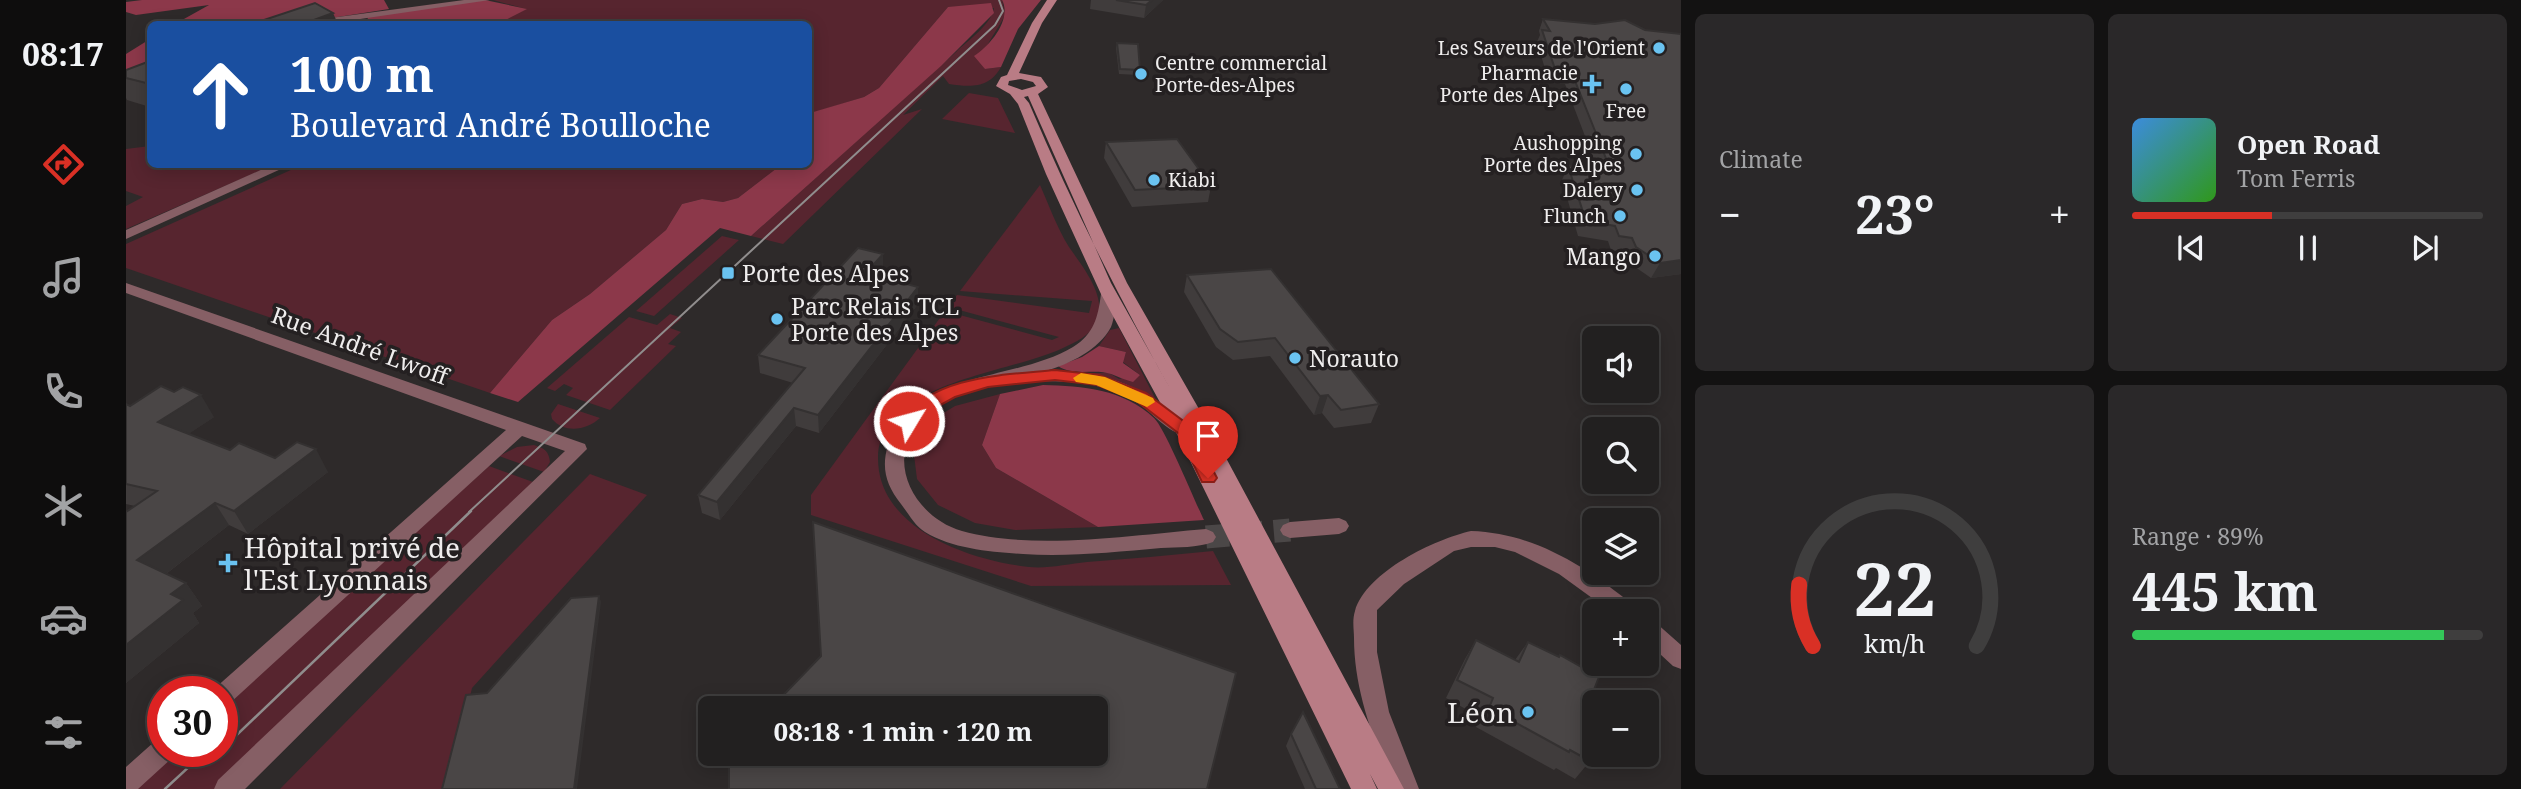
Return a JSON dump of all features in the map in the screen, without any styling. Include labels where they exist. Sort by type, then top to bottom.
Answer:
[{"type":"main road","points":[[1052,0],[1037,23],[1022,84],[1023,103],[1052,174],[1109,294],[1184,430],[1364,789]]},
{"type":"main road","points":[[1062,0],[1048,18],[1037,41],[1022,84],[1119,283],[1215,454],[1391,789]]},
{"type":"street","points":[[330,21],[485,0]]},
{"type":"street","points":[[126,235],[277,168]]},
{"type":"street","name":"Rue André Lwoff","points":[[126,288],[578,449],[227,789]]},
{"type":"street","points":[[1109,294],[1102,328],[1086,347],[1063,358],[950,393],[927,405],[909,421],[897,437],[893,464],[903,494],[933,526],[982,544],[1032,547],[1206,537]]},
{"type":"street","points":[[987,382],[1055,375],[1099,380],[1140,397],[1184,430]]},
{"type":"street","points":[[238,682],[520,428]]},
{"type":"street","points":[[1290,530],[1339,526]]},
{"type":"street","points":[[1406,789],[1381,729],[1364,661],[1366,610],[1398,573],[1449,544],[1471,540],[1499,541],[1543,555],[1591,581],[1611,599]]},
{"type":"street","points":[[1659,640],[1681,659]]},
{"type":"street","points":[[126,783],[147,764]]},
{"type":"shaded area","points":[[384,0],[389,9],[312,21],[180,21],[209,5],[136,15],[126,12],[126,2]]},
{"type":"shaded area","points":[[485,0],[527,9],[504,21],[367,21],[368,16]]},
{"type":"shaded area","points":[[493,0],[1002,0],[1005,14],[984,55],[985,69],[1001,67],[996,74],[985,83],[964,86],[949,84],[943,76],[903,115],[922,109],[783,244],[751,236],[978,32],[989,20],[994,8],[948,7],[879,88],[864,97],[812,113],[812,21],[504,21],[526,9]]},
{"type":"shaded area","points":[[1002,0],[1041,0],[1018,29],[1001,67],[985,69],[974,56],[993,38],[1002,23]]},
{"type":"shaded area","points":[[991,3],[994,13],[941,66],[751,236],[720,228],[518,402],[490,393],[552,320],[590,294],[666,230],[682,204],[702,199],[723,202],[738,198],[777,168],[812,168],[812,112],[864,97],[879,88],[948,7]]},
{"type":"shaded area","points":[[147,41],[147,68],[126,80],[126,54]]},
{"type":"shaded area","points":[[969,93],[998,98],[1015,133],[942,119]]},
{"type":"shaded area","points":[[147,146],[147,168],[266,168],[126,229],[126,206],[143,197],[126,191],[126,149]]},
{"type":"shaded area","points":[[295,168],[777,168],[738,198],[723,202],[702,199],[682,204],[666,230],[590,294],[552,320],[490,393],[126,268],[126,244]]},
{"type":"shaded area","points":[[1040,185],[1061,232],[1097,293],[1099,313],[1096,323],[1086,335],[1063,348],[976,375],[916,400],[894,418],[881,441],[879,471],[886,493],[899,511],[916,527],[937,540],[984,558],[1007,564],[1043,567],[1213,551],[1231,585],[1031,586],[811,515],[811,495],[945,311],[1052,340],[1059,337],[948,307],[957,295],[1089,313],[1092,301],[960,291]]},
{"type":"shaded area","points":[[722,236],[739,240],[654,316],[636,311]]},
{"type":"shaded area","points":[[670,314],[682,318],[670,328],[681,332],[668,344],[676,346],[610,410],[566,395],[573,388],[564,384],[555,391],[547,388],[629,317],[657,325]]},
{"type":"shaded area","points":[[1119,328],[1155,398],[1149,398],[1113,380],[1089,373],[1109,373],[1119,379],[1140,375],[1123,362],[1126,352],[1099,346],[1110,330]]},
{"type":"shaded area","points":[[1099,346],[1126,352],[1123,363],[1140,375],[1133,382],[1105,372],[1071,371],[1058,366],[1082,357]]},
{"type":"shaded area","points":[[1043,385],[1088,388],[1116,395],[1142,408],[1154,418],[1204,520],[1098,527],[996,468],[982,445],[1000,394]]},
{"type":"shaded area","points":[[1000,394],[982,445],[996,468],[1098,527],[1015,530],[975,523],[938,505],[917,479],[913,447],[926,424],[955,406]]},
{"type":"shaded area","points":[[558,404],[600,418],[583,428],[563,427],[552,419],[551,414]]},
{"type":"shaded area","points":[[534,445],[548,455],[550,462],[544,472],[499,456],[517,447]]},
{"type":"shaded area","points":[[489,466],[533,482],[238,766],[238,693]]},
{"type":"shaded area","points":[[590,474],[647,495],[472,688],[448,789],[280,789]]},
{"type":"shaded area","points":[[156,767],[237,767],[214,789],[132,789]]},
{"type":"building","points":[[1116,0],[1152,0],[1146,5]]},
{"type":"building","points":[[315,3],[333,13],[311,21],[261,21]]},
{"type":"building","name":"Aushopping Porte des Alpes","points":[[1543,19],[1595,24],[1625,20],[1645,30],[1681,34],[1681,260],[1660,263],[1636,247],[1632,238],[1619,236],[1615,226],[1586,221],[1568,166],[1611,171],[1571,71],[1555,69],[1542,30],[1550,31]]},
{"type":"building","points":[[1117,43],[1138,44],[1140,70],[1120,69]]},
{"type":"building","points":[[147,62],[147,83],[126,78],[126,70]]},
{"type":"building","points":[[1177,139],[1211,186],[1135,190],[1106,142]]},
{"type":"building","points":[[858,248],[883,254],[866,273],[918,287],[818,415],[794,408],[717,502],[698,495],[805,368],[758,355]]},
{"type":"building","points":[[1271,269],[1379,404],[1341,410],[1328,395],[1320,396],[1275,338],[1238,342],[1220,329],[1187,275]]},
{"type":"building","points":[[161,386],[174,392],[183,387],[201,395],[158,422],[230,450],[239,443],[275,458],[297,442],[316,449],[234,511],[215,503],[137,560],[186,583],[171,594],[183,600],[126,645],[126,512],[157,491],[126,484],[126,404],[130,406]]},
{"type":"building","points":[[813,522],[1236,673],[1207,789],[729,789],[729,766],[1108,766],[1108,696],[783,696],[821,656]]},
{"type":"building","points":[[599,596],[574,789],[442,789],[466,695],[487,693],[571,598]]},
{"type":"building","points":[[1476,640],[1519,662],[1528,642],[1582,667],[1582,676],[1599,677],[1594,690],[1582,690],[1582,757],[1489,708],[1493,698],[1457,680]]},
{"type":"building","points":[[1303,712],[1340,789],[1316,789],[1291,734]]},
{"type":"tunnel","points":[[1206,537],[1290,530]]},
{"type":"tram line","points":[[469,512],[995,25],[1003,11],[999,0]]},
{"type":"tram line","points":[[238,734],[471,511]]},
{"type":"tram line","points":[[165,789],[189,767]]},
{"type":"slow traffic","points":[[1081,378],[1099,380],[1147,402]]},
{"type":"place","name":"Les Saveurs de l'Orient","points":[[1659,48]]},
{"type":"place","name":"Centre commercial Porte-des-Alpes","points":[[1141,74]]},
{"type":"place","name":"Pharmacie Porte des Alpes","points":[[1592,84]]},
{"type":"place","name":"Free","points":[[1626,89]]},
{"type":"place","name":"Aushopping Porte des Alpes","points":[[1636,154]]},
{"type":"place","name":"Kiabi","points":[[1154,180]]},
{"type":"place","name":"Dalery","points":[[1637,190]]},
{"type":"place","name":"Flunch","points":[[1620,216]]},
{"type":"place","name":"Mango","points":[[1655,256]]},
{"type":"place","name":"Porte des Alpes","points":[[728,273]]},
{"type":"place","name":"Parc Relais TCL Porte des Alpes","points":[[777,319]]},
{"type":"place","name":"Norauto","points":[[1295,358]]},
{"type":"place","name":"Hôpital privé de l'Est Lyonnais","points":[[228,563]]},
{"type":"place","name":"Léon","points":[[1528,712]]},
{"type":"route","points":[[909,421],[927,405],[950,393],[987,382],[1055,375],[1099,380],[1140,397],[1184,430],[1208,478]]}]
